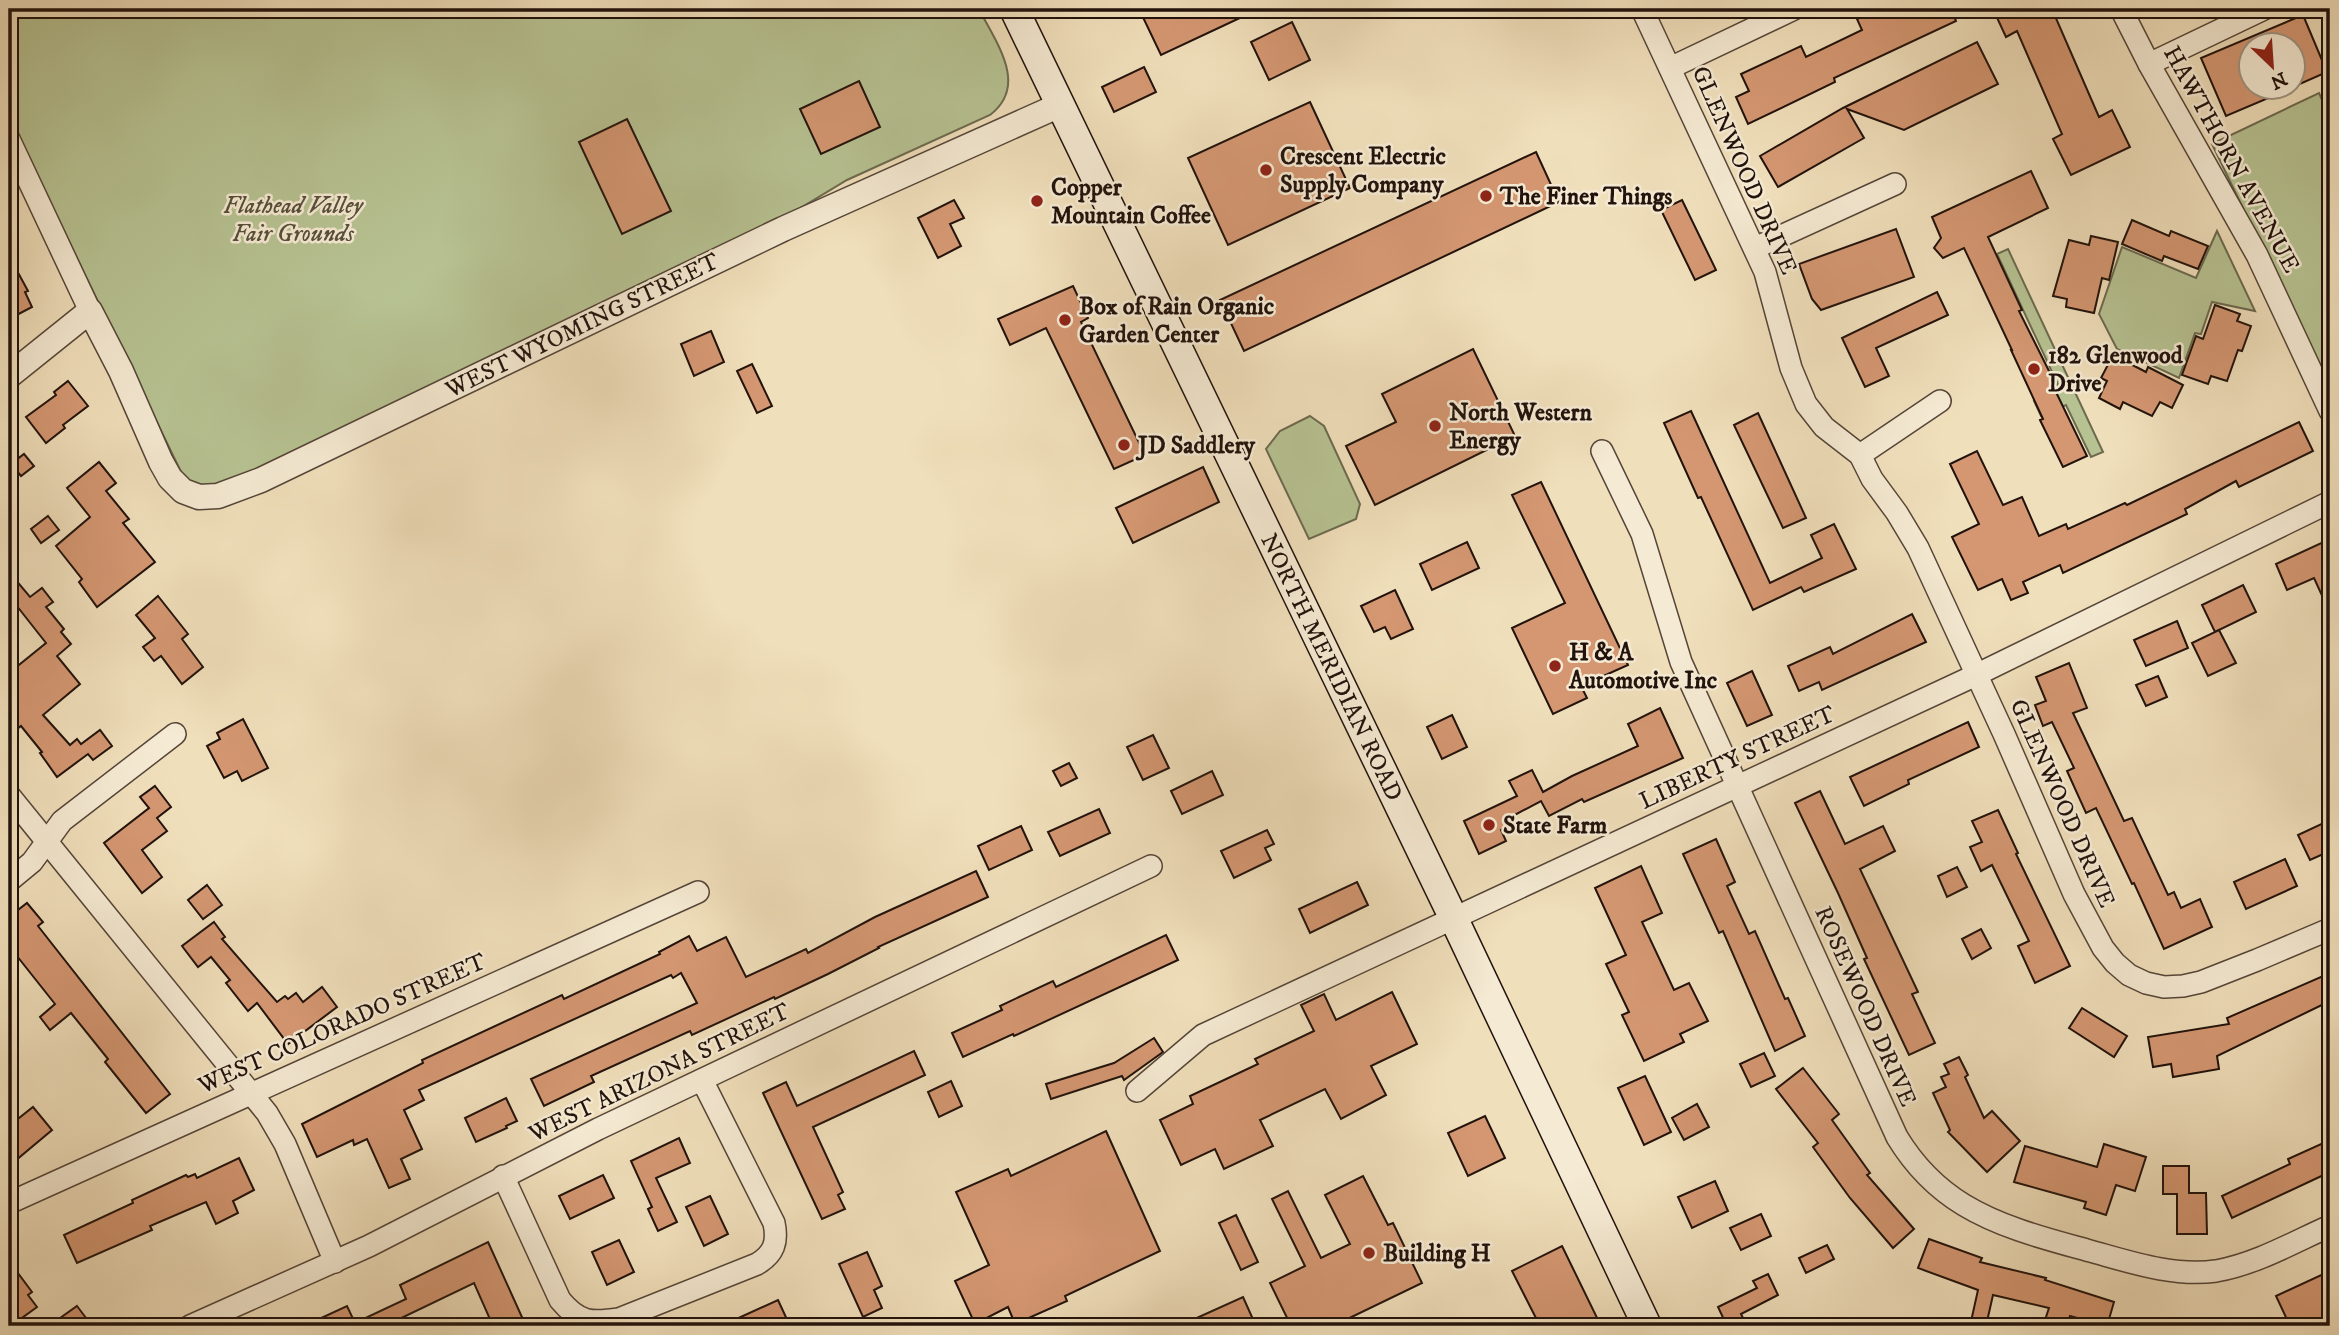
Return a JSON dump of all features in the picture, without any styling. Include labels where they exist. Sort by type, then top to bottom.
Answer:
[{"type":"main road","name":"NORTH MERIDIAN ROAD","points":[[1014,9],[1453,917],[1647,1326]]},
{"type":"street","name":"GLENWOOD DRIVE","points":[[1642,9],[1765,272],[1791,368],[1806,404],[1824,427],[1860,455],[1871,480],[1897,513],[1917,548],[2092,931],[2115,963],[2129,975],[2146,983],[2164,987],[2183,986],[2201,982],[2330,929]]},
{"type":"street","points":[[1670,68],[1794,9]]},
{"type":"street","name":"HAWTHORN AVENUE","points":[[2122,9],[2149,64],[2257,255],[2330,411]]},
{"type":"street","points":[[2149,64],[2264,9]]},
{"type":"street","name":"WEST WYOMING STREET","points":[[90,312],[121,371],[170,478],[183,491],[199,497],[218,496],[239,489],[773,233],[1060,105]]},
{"type":"street","points":[[9,139],[90,312],[9,376]]},
{"type":"street","points":[[1755,248],[1895,184]]},
{"type":"street","points":[[1860,455],[1940,401]]},
{"type":"street","name":"ROSEWOOD DRIVE","points":[[1602,451],[1642,534],[1681,662],[1896,1137],[1917,1167],[1946,1193],[1980,1214],[2019,1230],[2136,1264],[2176,1271],[2206,1272],[2235,1266],[2272,1253],[2330,1226]]},
{"type":"street","name":"LIBERTY STREET","points":[[1137,1091],[1203,1035],[1976,675],[2330,502]]},
{"type":"street","points":[[9,881],[32,862],[62,821],[174,734]]},
{"type":"street","points":[[9,795],[267,1113],[285,1144],[335,1262]]},
{"type":"street","name":"WEST ARIZONA STREET","points":[[190,1326],[335,1262],[503,1176],[1151,866]]},
{"type":"street","name":"WEST COLORADO STREET","points":[[9,1203],[698,892]]},
{"type":"street","points":[[503,1176],[561,1300],[569,1311],[583,1320],[619,1319],[757,1264],[766,1259],[773,1250],[777,1237],[774,1223],[702,1080]]},
{"type":"green space","name":"Flathead Valley Fair Grounds","points":[[9,9],[979,9],[1006,64],[1007,91],[990,115],[847,180],[764,230],[231,483],[211,490],[185,480],[9,119]]},
{"type":"green space","points":[[2319,93],[2330,118],[2330,389],[2212,144],[2300,102],[2308,102],[2308,98]]},
{"type":"green space","points":[[2217,231],[2255,311],[2212,302],[2201,334],[2195,333],[2179,378],[2117,349],[2099,314],[2122,247],[2196,278]]},
{"type":"green space","points":[[2008,249],[2103,452],[2091,457],[2066,405],[2041,416],[2034,401],[2060,389],[1997,254]]},
{"type":"green space","points":[[1310,416],[1324,426],[1360,504],[1356,519],[1309,539],[1266,449],[1280,431]]},
{"type":"building","points":[[1139,9],[1259,9],[1161,55]]},
{"type":"building","points":[[1878,9],[1951,9],[1956,21],[1834,78],[1835,82],[1748,124],[1736,97],[1749,91],[1741,74],[1801,46],[1806,57],[1862,30],[1857,19]]},
{"type":"building","points":[[1993,9],[2052,9],[2099,117],[2112,110],[2130,147],[2071,175],[2053,139],[2062,134],[2017,31],[2006,37]]},
{"type":"building","points":[[2303,15],[2327,72],[2308,80],[2308,32],[2263,32]]},
{"type":"building","points":[[1292,22],[1310,60],[1269,80],[1251,42]]},
{"type":"building","points":[[1977,42],[1998,84],[1904,130],[1847,109],[1864,138],[1778,187],[1760,156],[1843,108]]},
{"type":"building","points":[[2238,42],[2238,102],[2259,102],[2226,116],[2201,58]]},
{"type":"building","points":[[1144,67],[1156,92],[1114,112],[1102,87]]},
{"type":"building","points":[[859,81],[880,127],[821,154],[800,109]]},
{"type":"building","points":[[1310,102],[1350,188],[1228,245],[1188,158]]},
{"type":"building","points":[[627,119],[671,211],[622,234],[579,142]]},
{"type":"building","points":[[1536,152],[1559,202],[1244,351],[1220,300]]},
{"type":"building","points":[[2031,171],[2048,208],[1988,237],[2022,310],[2019,311],[2057,387],[2054,388],[2087,456],[2063,467],[1964,248],[1943,258],[1934,248],[1941,238],[1932,217]]},
{"type":"building","points":[[954,200],[964,218],[950,224],[961,246],[938,258],[918,218]]},
{"type":"building","points":[[1682,200],[1716,270],[1695,280],[1661,210]]},
{"type":"building","points":[[2132,220],[2169,236],[2171,231],[2208,246],[2198,269],[2164,256],[2162,261],[2122,244]]},
{"type":"building","points":[[1896,229],[1914,277],[1821,310],[1812,299],[1799,264]]},
{"type":"building","points":[[2091,236],[2118,242],[2109,280],[2102,278],[2094,313],[2066,307],[2067,299],[2053,296],[2069,240],[2089,245]]},
{"type":"building","points":[[9,256],[28,291],[25,292],[32,307],[9,319]]},
{"type":"building","points":[[1073,286],[1088,318],[1081,322],[1145,455],[1114,469],[1046,328],[1010,345],[998,319]]},
{"type":"building","points":[[1937,292],[1948,315],[1876,348],[1889,376],[1865,387],[1842,338]]},
{"type":"building","points":[[2215,305],[2240,314],[2237,321],[2251,326],[2242,351],[2238,350],[2227,381],[2211,376],[2208,384],[2182,375],[2196,336],[2203,339]]},
{"type":"building","points":[[711,331],[724,362],[694,376],[681,344]]},
{"type":"building","points":[[1473,349],[1515,436],[1375,505],[1346,446],[1396,422],[1382,394]]},
{"type":"building","points":[[2113,355],[2146,372],[2148,367],[2183,385],[2172,408],[2160,402],[2152,416],[2123,402],[2120,409],[2099,398],[2107,381],[2101,378]]},
{"type":"building","points":[[752,364],[772,406],[757,413],[737,371]]},
{"type":"building","points":[[68,381],[88,406],[63,425],[65,428],[46,443],[26,417],[56,395],[54,392]]},
{"type":"building","points":[[1691,411],[1770,583],[1822,558],[1811,535],[1834,524],[1856,569],[1804,592],[1801,587],[1753,610],[1664,423]]},
{"type":"building","points":[[1758,413],[1806,518],[1783,528],[1734,425]]},
{"type":"building","points":[[2299,422],[2313,451],[2239,487],[2236,481],[2185,509],[2187,514],[2063,573],[2060,565],[2023,582],[2028,593],[2011,600],[2002,579],[1978,590],[1952,537],[1979,524],[1950,464],[1977,451],[2003,505],[2022,497],[2039,536],[2066,524],[2068,529],[2125,503],[2127,505]]},
{"type":"building","points":[[24,454],[34,466],[21,476],[11,464]]},
{"type":"building","points":[[99,462],[116,483],[106,491],[129,519],[123,523],[155,562],[97,607],[79,582],[82,579],[56,546],[90,517],[67,488]]},
{"type":"building","points":[[1203,467],[1219,502],[1133,543],[1116,508]]},
{"type":"building","points":[[1541,482],[1628,665],[1581,686],[1587,698],[1553,714],[1512,628],[1565,603],[1512,495]]},
{"type":"building","points":[[48,516],[59,530],[41,543],[31,529]]},
{"type":"building","points":[[2330,539],[2330,613],[2314,578],[2287,590],[2276,564]]},
{"type":"building","points":[[1467,542],[1479,568],[1432,590],[1420,564]]},
{"type":"building","points":[[9,572],[30,597],[42,588],[53,602],[46,607],[64,629],[61,632],[71,644],[57,656],[80,684],[43,715],[70,745],[77,739],[81,744],[100,730],[112,746],[93,760],[88,754],[57,777],[40,753],[42,752],[21,726],[17,729],[9,718],[9,673],[46,643],[9,596]]},
{"type":"building","points":[[2243,585],[2256,612],[2215,632],[2202,605]]},
{"type":"building","points":[[1395,590],[1413,629],[1391,639],[1385,627],[1374,632],[1361,606]]},
{"type":"building","points":[[158,596],[188,634],[182,639],[203,667],[182,684],[161,656],[154,661],[143,647],[155,638],[136,615]]},
{"type":"building","points":[[1912,614],[1926,642],[1822,690],[1819,682],[1799,691],[1788,666],[1830,647],[1833,654]]},
{"type":"building","points":[[2177,621],[2188,648],[2146,666],[2134,640]]},
{"type":"building","points":[[2219,630],[2236,663],[2208,676],[2192,643]]},
{"type":"building","points":[[2069,663],[2087,708],[2073,713],[2124,821],[2132,818],[2168,895],[2174,892],[2181,908],[2200,899],[2212,927],[2164,949],[2096,808],[2086,813],[2067,771],[2074,768],[2052,722],[2043,726],[2035,705],[2046,701],[2036,677]]},
{"type":"building","points":[[1752,671],[1772,715],[1747,726],[1727,683]]},
{"type":"building","points":[[2158,676],[2167,697],[2146,706],[2136,685]]},
{"type":"building","points":[[1660,708],[1683,758],[1584,802],[1582,799],[1549,816],[1541,801],[1509,818],[1512,825],[1501,830],[1506,841],[1479,854],[1464,821],[1517,796],[1509,781],[1532,770],[1543,792],[1638,746],[1628,724]]},
{"type":"building","points":[[1452,715],[1467,747],[1442,759],[1427,727]]},
{"type":"building","points":[[243,719],[268,768],[242,781],[237,771],[224,778],[207,746],[220,739],[217,733]]},
{"type":"building","points":[[1968,722],[1979,747],[1908,780],[1909,784],[1864,806],[1850,777]]},
{"type":"building","points":[[1153,735],[1169,768],[1143,780],[1127,747]]},
{"type":"building","points":[[1069,763],[1077,778],[1061,786],[1053,771]]},
{"type":"building","points":[[1212,771],[1223,795],[1182,814],[1171,791]]},
{"type":"building","points":[[155,786],[171,807],[157,818],[167,831],[142,850],[162,877],[142,893],[104,843],[149,808],[140,797]]},
{"type":"building","points":[[1820,791],[1845,844],[1883,826],[1895,851],[1860,869],[1918,992],[1912,994],[1935,1043],[1909,1055],[1795,803]]},
{"type":"building","points":[[1099,809],[1110,833],[1060,856],[1048,832]]},
{"type":"building","points":[[1998,810],[2070,966],[2035,983],[2018,946],[2029,941],[1992,865],[1981,871],[1970,847],[1982,842],[1972,821]]},
{"type":"building","points":[[2330,820],[2330,851],[2310,860],[2298,835]]},
{"type":"building","points":[[1021,826],[1032,850],[989,870],[978,846]]},
{"type":"building","points":[[1267,830],[1274,844],[1265,848],[1271,860],[1234,878],[1221,851]]},
{"type":"building","points":[[1716,839],[1735,882],[1727,886],[1749,934],[1755,931],[1785,999],[1788,998],[1805,1036],[1775,1051],[1723,931],[1719,933],[1683,854]]},
{"type":"building","points":[[2285,859],[2297,886],[2246,909],[2234,882]]},
{"type":"building","points":[[1641,866],[1662,913],[1642,922],[1674,990],[1689,983],[1708,1021],[1680,1034],[1684,1042],[1644,1061],[1622,1015],[1629,1012],[1606,964],[1626,955],[1595,888]]},
{"type":"building","points":[[1957,867],[1967,887],[1947,897],[1938,876]]},
{"type":"building","points":[[976,871],[988,897],[878,947],[775,999],[774,997],[692,1035],[690,1031],[591,1076],[594,1082],[544,1106],[531,1079],[697,1003],[681,973],[673,978],[671,975],[419,1090],[424,1100],[404,1110],[422,1149],[401,1159],[410,1179],[389,1188],[367,1139],[354,1145],[353,1140],[317,1157],[302,1124],[423,1063],[422,1060],[562,995],[564,999],[660,954],[659,952],[689,936],[697,951],[726,937],[746,977],[806,949],[808,953],[875,917]]},
{"type":"building","points":[[1357,882],[1368,905],[1310,933],[1299,909]]},
{"type":"building","points":[[207,885],[222,905],[203,919],[188,900]]},
{"type":"building","points":[[27,903],[43,922],[38,926],[170,1094],[146,1113],[105,1062],[108,1059],[71,1013],[50,1030],[40,1017],[55,1004],[9,946],[9,917]]},
{"type":"building","points":[[214,922],[225,937],[222,939],[277,1002],[296,993],[303,1002],[322,987],[337,1007],[288,1044],[257,1003],[248,1011],[226,983],[230,980],[211,957],[198,967],[182,946]]},
{"type":"building","points":[[1981,929],[1991,948],[1972,959],[1962,939]]},
{"type":"building","points":[[1166,935],[1178,960],[963,1057],[952,1033],[1002,1010],[1000,1006],[1053,981],[1056,987]]},
{"type":"building","points":[[2330,973],[2330,1001],[2217,1056],[2219,1069],[2173,1077],[2171,1064],[2153,1067],[2148,1037],[2229,1024],[2227,1018]]},
{"type":"building","points":[[1392,992],[1417,1044],[1371,1066],[1386,1095],[1341,1119],[1325,1089],[1260,1120],[1273,1146],[1224,1169],[1215,1149],[1181,1165],[1160,1120],[1193,1104],[1190,1096],[1258,1064],[1255,1059],[1314,1031],[1301,1005],[1324,994],[1336,1020]]},
{"type":"building","points":[[2082,1008],[2127,1036],[2114,1057],[2069,1028]]},
{"type":"building","points":[[1154,1038],[1163,1052],[1124,1080],[1122,1076],[1051,1099],[1046,1084],[1114,1063]]},
{"type":"building","points":[[914,1051],[925,1075],[813,1127],[843,1192],[838,1195],[845,1209],[822,1219],[763,1093],[786,1082],[797,1106]]},
{"type":"building","points":[[1764,1053],[1775,1076],[1751,1087],[1740,1064]]},
{"type":"building","points":[[1959,1057],[1984,1118],[1992,1111],[2020,1141],[1987,1172],[1948,1132],[1950,1130],[1933,1093],[1946,1087],[1941,1077],[1949,1074],[1944,1064]]},
{"type":"building","points":[[1803,1068],[1839,1114],[1832,1120],[1870,1173],[1867,1175],[1914,1229],[1893,1248],[1850,1198],[1813,1147],[1818,1143],[1776,1089]]},
{"type":"building","points":[[1645,1076],[1671,1132],[1644,1145],[1618,1088]]},
{"type":"building","points":[[951,1081],[962,1106],[939,1117],[928,1092]]},
{"type":"building","points":[[506,1098],[517,1121],[476,1142],[465,1118]]},
{"type":"building","points":[[1697,1104],[1709,1127],[1684,1140],[1672,1118]]},
{"type":"building","points":[[33,1107],[52,1130],[9,1166],[9,1126]]},
{"type":"building","points":[[1485,1116],[1505,1158],[1468,1176],[1448,1133]]},
{"type":"building","points":[[1106,1131],[1160,1251],[1065,1296],[1067,1301],[1015,1324],[1008,1307],[975,1324],[955,1281],[989,1265],[956,1192],[1008,1169],[1011,1176]]},
{"type":"building","points":[[679,1138],[690,1163],[656,1178],[677,1222],[658,1231],[648,1209],[652,1207],[631,1161]]},
{"type":"building","points":[[2330,1140],[2330,1172],[2232,1218],[2222,1196],[2290,1164],[2288,1159]]},
{"type":"building","points":[[2104,1144],[2146,1157],[2135,1191],[2116,1185],[2106,1215],[2084,1208],[2086,1202],[2014,1182],[2025,1146],[2097,1167]]},
{"type":"building","points":[[239,1158],[254,1190],[233,1201],[238,1213],[216,1224],[206,1202],[150,1226],[152,1230],[77,1263],[64,1235],[186,1175],[188,1177],[195,1174],[197,1178]]},
{"type":"building","points":[[2163,1166],[2189,1166],[2189,1193],[2206,1193],[2207,1234],[2177,1234],[2177,1194],[2163,1194]]},
{"type":"building","points":[[603,1175],[614,1198],[570,1219],[559,1196]]},
{"type":"building","name":"Building H","points":[[1363,1176],[1388,1225],[1393,1223],[1422,1283],[1333,1326],[1291,1326],[1270,1283],[1305,1266],[1272,1199],[1288,1191],[1321,1258],[1350,1244],[1325,1195]]},
{"type":"building","points":[[1715,1181],[1728,1211],[1692,1228],[1678,1197]]},
{"type":"building","points":[[710,1196],[728,1234],[704,1246],[686,1207]]},
{"type":"building","points":[[1761,1214],[1771,1236],[1741,1250],[1730,1228]]},
{"type":"building","points":[[1236,1215],[1258,1262],[1241,1270],[1219,1223]]},
{"type":"building","points":[[1929,1239],[1982,1258],[1980,1262],[2046,1278],[2045,1280],[2114,1302],[2107,1326],[2070,1316],[2067,1326],[2055,1326],[2044,1323],[2049,1308],[1993,1295],[1986,1326],[1970,1326],[1978,1290],[1918,1268]]},
{"type":"building","points":[[619,1240],[634,1272],[607,1285],[592,1252]]},
{"type":"building","points":[[488,1242],[526,1326],[493,1326],[474,1283],[395,1321],[397,1326],[304,1326],[347,1306],[355,1323],[406,1299],[400,1285]]},
{"type":"building","points":[[1827,1245],[1834,1259],[1806,1273],[1799,1258]]},
{"type":"building","points":[[1562,1246],[1601,1326],[1540,1326],[1512,1271]]},
{"type":"building","points":[[867,1252],[882,1286],[874,1290],[882,1308],[863,1317],[839,1264]]},
{"type":"building","points":[[9,1261],[32,1292],[28,1295],[37,1307],[19,1320],[9,1306]]},
{"type":"building","points":[[2330,1271],[2330,1306],[2323,1309],[2326,1317],[2307,1326],[2290,1326],[2276,1296]]},
{"type":"building","points":[[1768,1274],[1778,1295],[1741,1314],[1747,1326],[1727,1326],[1718,1307],[1757,1288],[1753,1281]]},
{"type":"building","points":[[1243,1297],[1256,1326],[1179,1326]]},
{"type":"building","points":[[778,1300],[790,1326],[721,1326]]},
{"type":"building","points":[[77,1306],[92,1326],[49,1326]]},
{"type":"place","name":"Crescent Electric Supply Company","points":[[1266,170]]},
{"type":"place","name":"The Finer Things","points":[[1486,196]]},
{"type":"place","name":"Copper Mountain Coffee","points":[[1037,201]]},
{"type":"place","name":"Box of Rain Organic Garden Center","points":[[1065,320]]},
{"type":"place","name":"182 Glenwood Drive","points":[[2034,369]]},
{"type":"place","name":"North Western Energy","points":[[1435,426]]},
{"type":"place","name":"JD Saddlery","points":[[1124,445]]},
{"type":"place","name":"H & A Automotive Inc","points":[[1555,666]]},
{"type":"place","name":"State Farm","points":[[1489,825]]},
{"type":"place","name":"Building H","points":[[1369,1253]]}]
